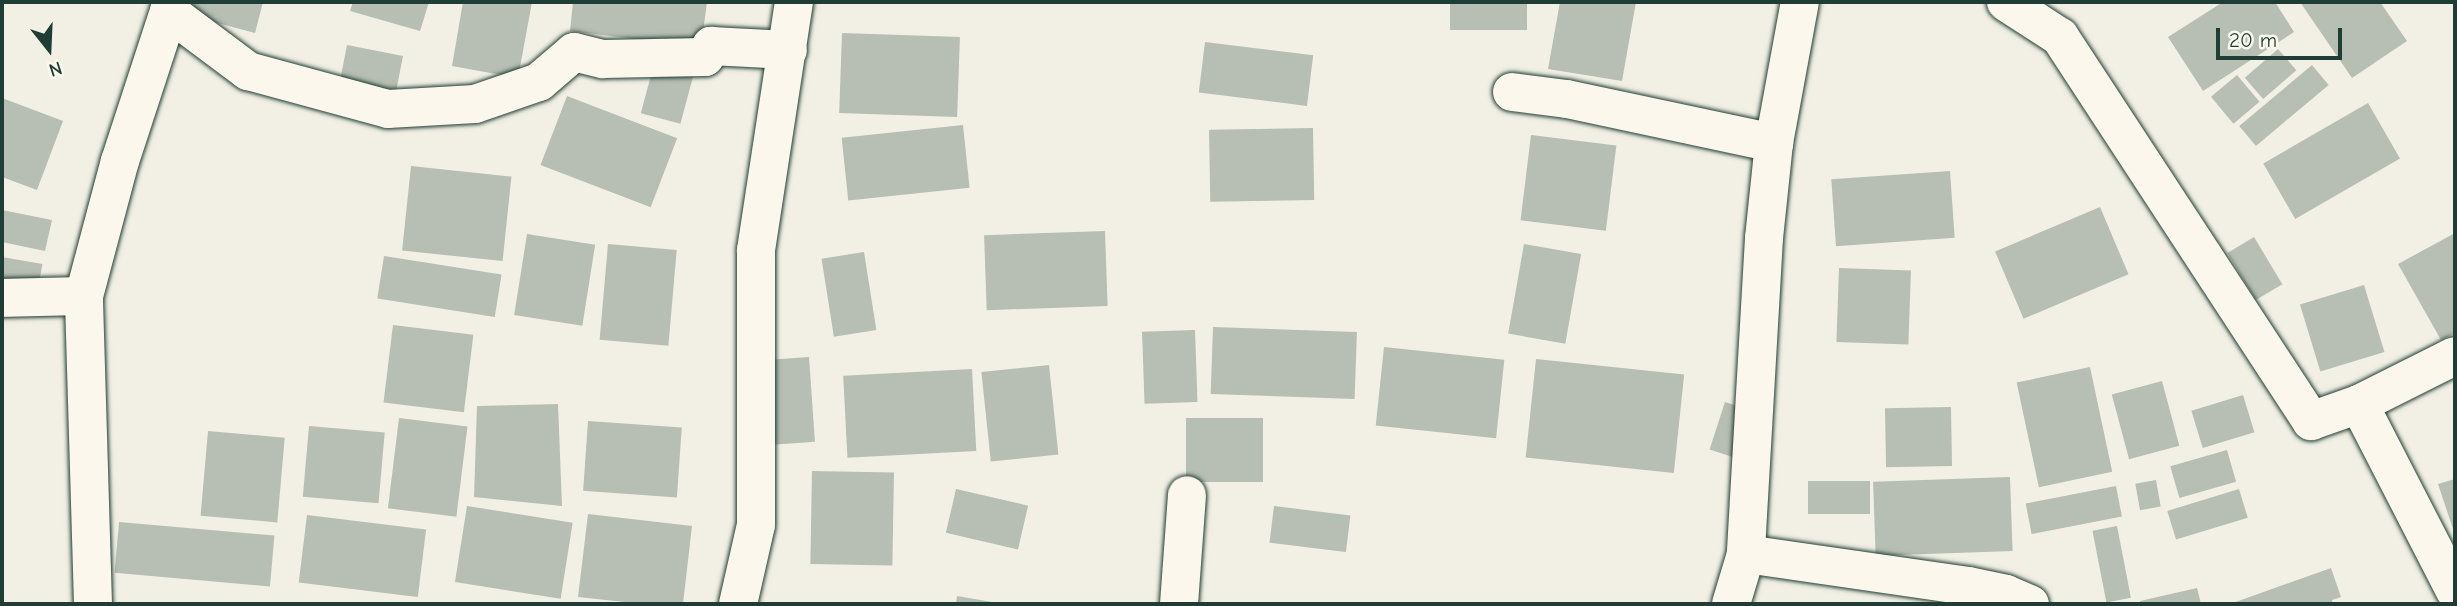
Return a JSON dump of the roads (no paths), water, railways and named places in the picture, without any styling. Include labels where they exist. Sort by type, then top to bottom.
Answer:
[{"type":"street","points":[[737,604],[757,525],[756,250],[788,50],[793,2]]},
{"type":"street","points":[[1731,604],[1746,554],[1764,238],[1774,143],[1800,2]]},
{"type":"street","points":[[2006,2],[2060,37],[2311,421],[2359,404],[2455,356]]},
{"type":"street","points":[[93,604],[84,296],[120,161],[171,7],[248,71],[388,109],[475,104],[539,82],[574,52],[603,59],[705,57],[711,46],[788,50]]},
{"type":"street","points":[[1512,92],[1567,99],[1774,143]]},
{"type":"street","points":[[2,298],[84,296]]},
{"type":"street","points":[[2359,404],[2455,591]]},
{"type":"street","points":[[1179,604],[1186,495]]},
{"type":"street","points":[[1746,554],[1969,586],[2006,594],[2030,604]]}]
